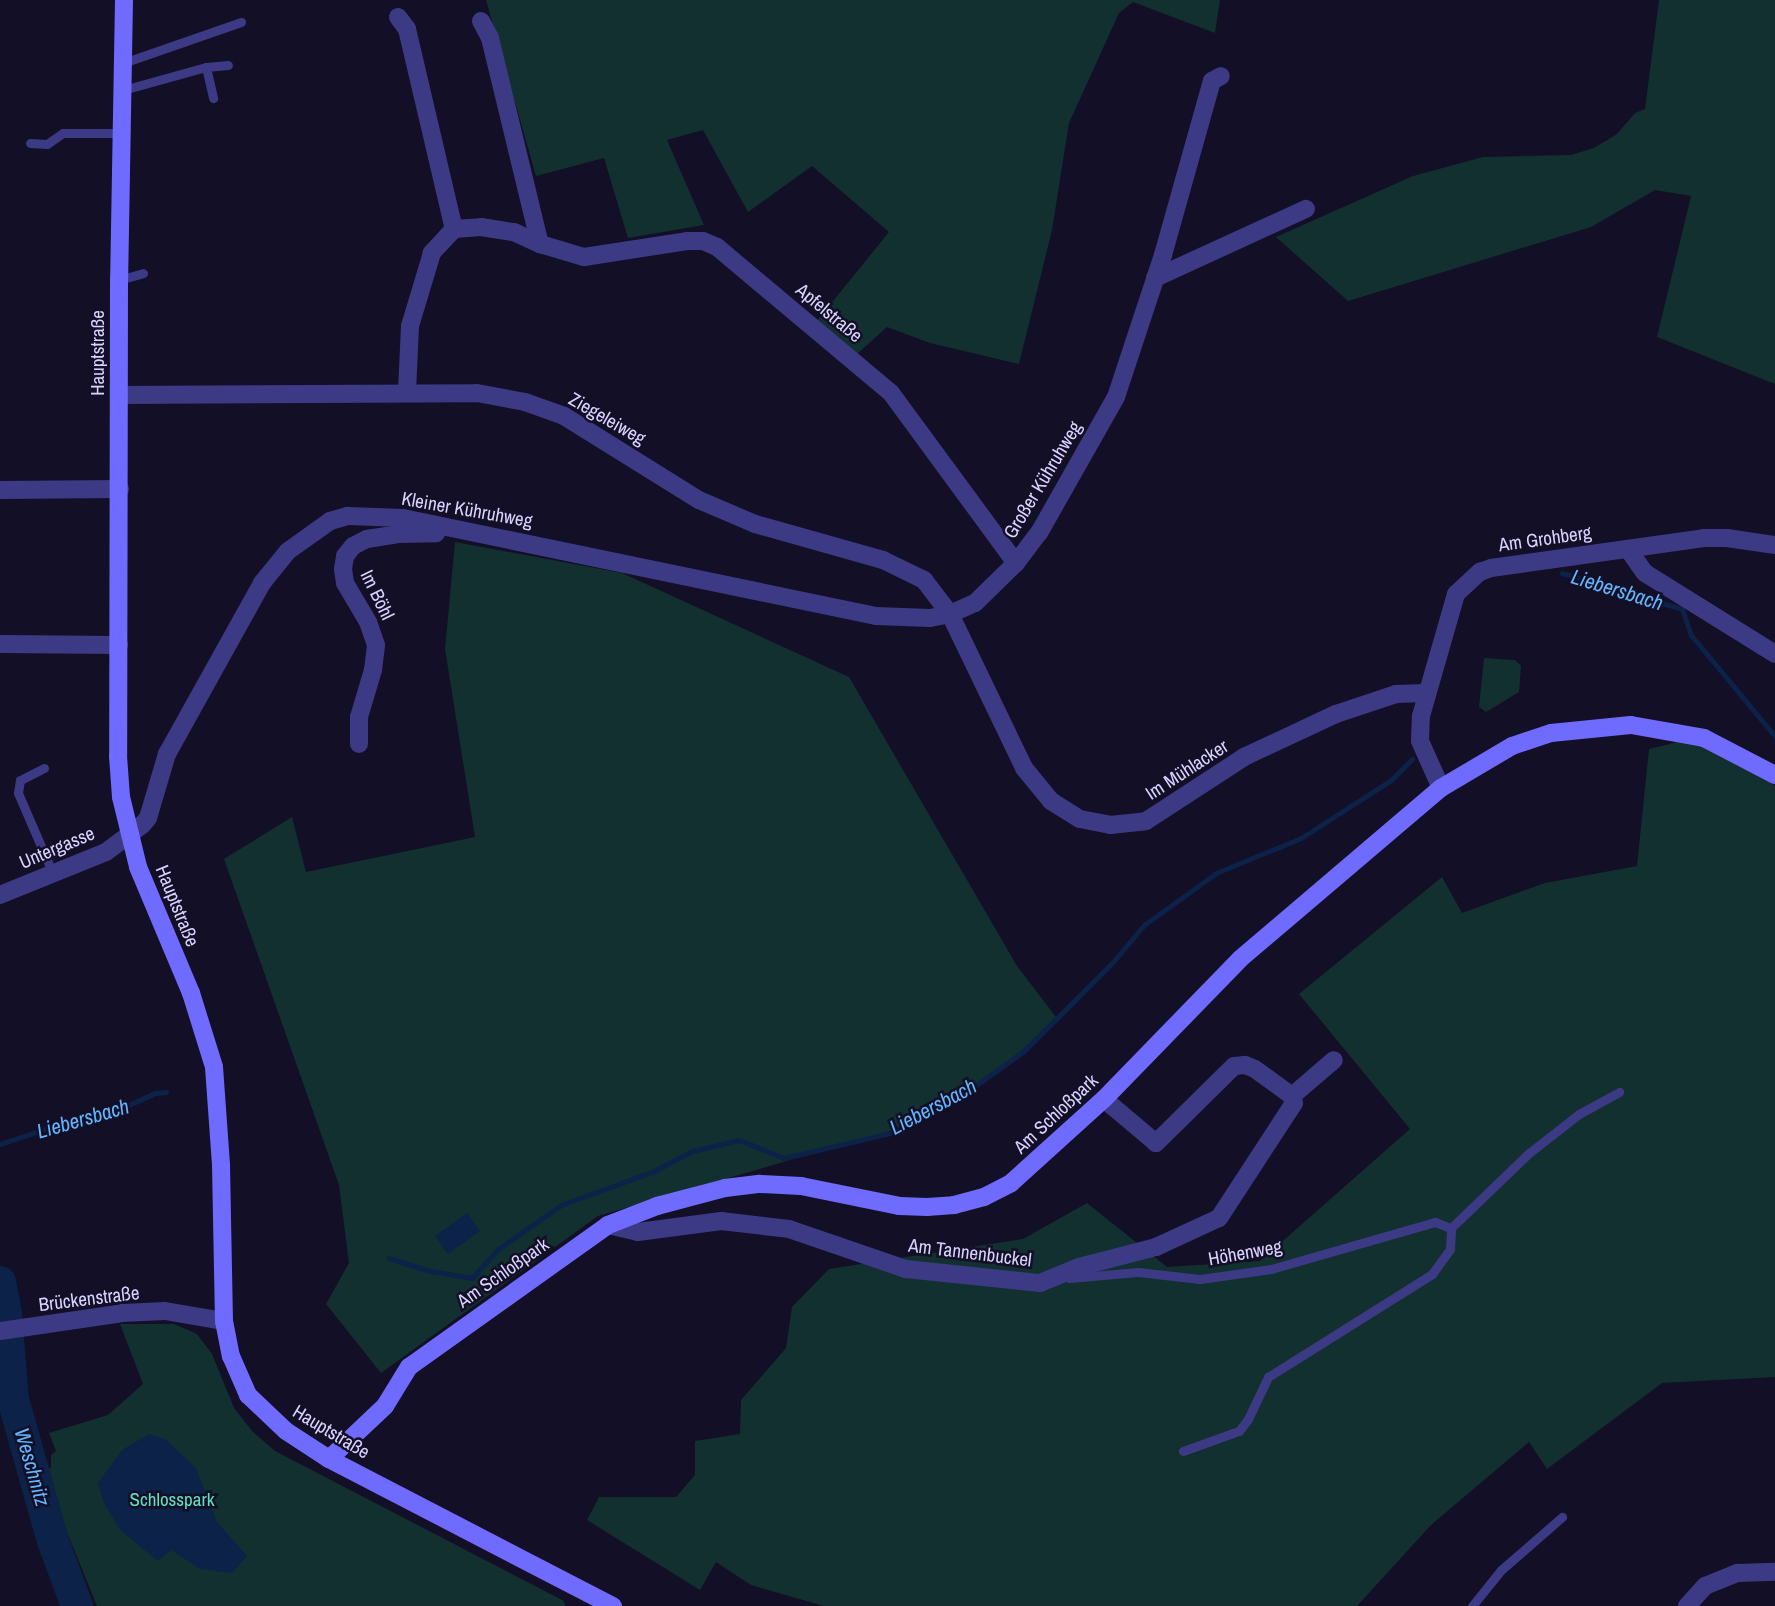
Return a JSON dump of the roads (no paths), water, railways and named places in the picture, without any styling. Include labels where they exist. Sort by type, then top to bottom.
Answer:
[{"type":"main road","name":"Hauptstraße","points":[[124,0],[119,280],[118,756],[128,835],[138,867],[191,993],[214,1067],[221,1165],[224,1321],[231,1356],[248,1395],[286,1431],[329,1459],[588,1600],[613,1606]]},
{"type":"main road","name":"Am Schloßpark","points":[[329,1459],[385,1406],[409,1367],[608,1225],[657,1206],[724,1188],[760,1184],[800,1186],[899,1206],[954,1205],[984,1197],[1011,1183],[1104,1099],[1240,959],[1441,788],[1512,746],[1550,733],[1631,725],[1704,738],[1775,775]]},
{"type":"street","points":[[398,17],[407,29],[454,229],[432,253],[414,314],[407,392]]},
{"type":"street","points":[[481,22],[490,38],[540,244]]},
{"type":"street","name":"Großer Kühruhweg","points":[[845,612],[908,619],[950,614],[975,603],[1016,563],[1039,533],[1116,397],[1212,81],[1221,76]]},
{"type":"street","points":[[1154,278],[1306,209]]},
{"type":"street","name":"Apfelstraße","points":[[454,229],[481,227],[514,232],[540,244],[584,257],[687,241],[703,241],[717,247],[891,393],[1016,563]]},
{"type":"street","name":"Ziegeleiweg","points":[[119,395],[477,393],[525,401],[564,416],[699,500],[755,524],[883,560],[912,572],[933,590],[950,614]]},
{"type":"street","points":[[0,490],[120,489]]},
{"type":"street","name":"Kleiner Kühruhweg","points":[[128,835],[148,818],[167,754],[262,583],[288,551],[330,521],[348,516],[403,518],[569,550],[845,612]]},
{"type":"street","name":"Im Böhl","points":[[359,744],[359,717],[373,670],[376,645],[368,622],[345,583],[345,556],[353,546],[366,539],[412,533],[475,534]]},
{"type":"street","name":"Am Grohberg","points":[[1441,788],[1420,741],[1421,716],[1456,594],[1480,572],[1704,538],[1727,537],[1775,545]]},
{"type":"street","points":[[1628,549],[1652,578],[1710,611],[1775,654]]},
{"type":"street","name":"Im Mühlacker","points":[[950,614],[1024,768],[1051,801],[1080,819],[1110,825],[1146,821],[1244,758],[1336,714],[1396,694],[1426,693]]},
{"type":"street","points":[[0,644],[119,645]]},
{"type":"street","name":"Untergasse","points":[[0,895],[106,852],[128,835]]},
{"type":"street","name":"Am Tannenbuckel","points":[[608,1225],[638,1231],[721,1222],[789,1229],[906,1269],[1040,1283],[1079,1267],[1156,1247],[1219,1218],[1293,1105],[1292,1096],[1334,1060]]},
{"type":"street","points":[[1104,1099],[1156,1143],[1234,1066],[1252,1067],[1292,1096]]},
{"type":"street","name":"Brückenstraße","points":[[0,1331],[123,1312],[165,1311],[224,1321]]},
{"type":"street","points":[[1687,1606],[1705,1586],[1737,1573],[1775,1572]]},
{"type":"lane","points":[[123,63],[241,22]]},
{"type":"lane","points":[[122,90],[206,67],[228,65]]},
{"type":"lane","points":[[206,67],[213,98]]},
{"type":"lane","points":[[30,143],[47,144],[63,133],[122,133]]},
{"type":"lane","points":[[119,280],[143,273]]},
{"type":"lane","points":[[44,768],[20,780],[18,793],[53,874]]},
{"type":"lane","points":[[1183,1451],[1239,1431],[1248,1419],[1268,1377],[1432,1274],[1450,1248],[1451,1228],[1529,1153],[1579,1114],[1619,1092]]},
{"type":"lane","name":"Höhenweg","points":[[1040,1283],[1101,1273],[1138,1272],[1200,1279],[1271,1269],[1435,1223],[1451,1228]]},
{"type":"lane","points":[[1472,1606],[1501,1570],[1562,1517]]},
{"type":"water","points":[[467,1213],[480,1231],[448,1254],[435,1236]]},
{"type":"water","points":[[149,1434],[165,1439],[196,1468],[217,1522],[247,1556],[232,1573],[200,1569],[171,1550],[158,1561],[120,1530],[104,1503],[98,1483],[122,1450]]},
{"type":"waterway","name":"Liebersbach","points":[[1562,573],[1682,609],[1691,635],[1775,736]]},
{"type":"waterway","name":"Liebersbach","points":[[389,1258],[425,1270],[472,1278],[498,1249],[561,1205],[654,1171],[692,1151],[739,1140],[784,1158],[891,1133],[975,1086],[1024,1051],[1112,963],[1144,925],[1216,873],[1301,838],[1391,780],[1412,759]]},
{"type":"waterway","name":"Liebersbach","points":[[0,1144],[45,1129],[98,1119],[155,1093],[166,1092]]},
{"type":"waterway","name":"Weschnitz","points":[[0,1282],[6,1314],[13,1399],[53,1541],[77,1606]]},
{"type":"park label","name":"Schlosspark","points":[[172,1500]]}]
